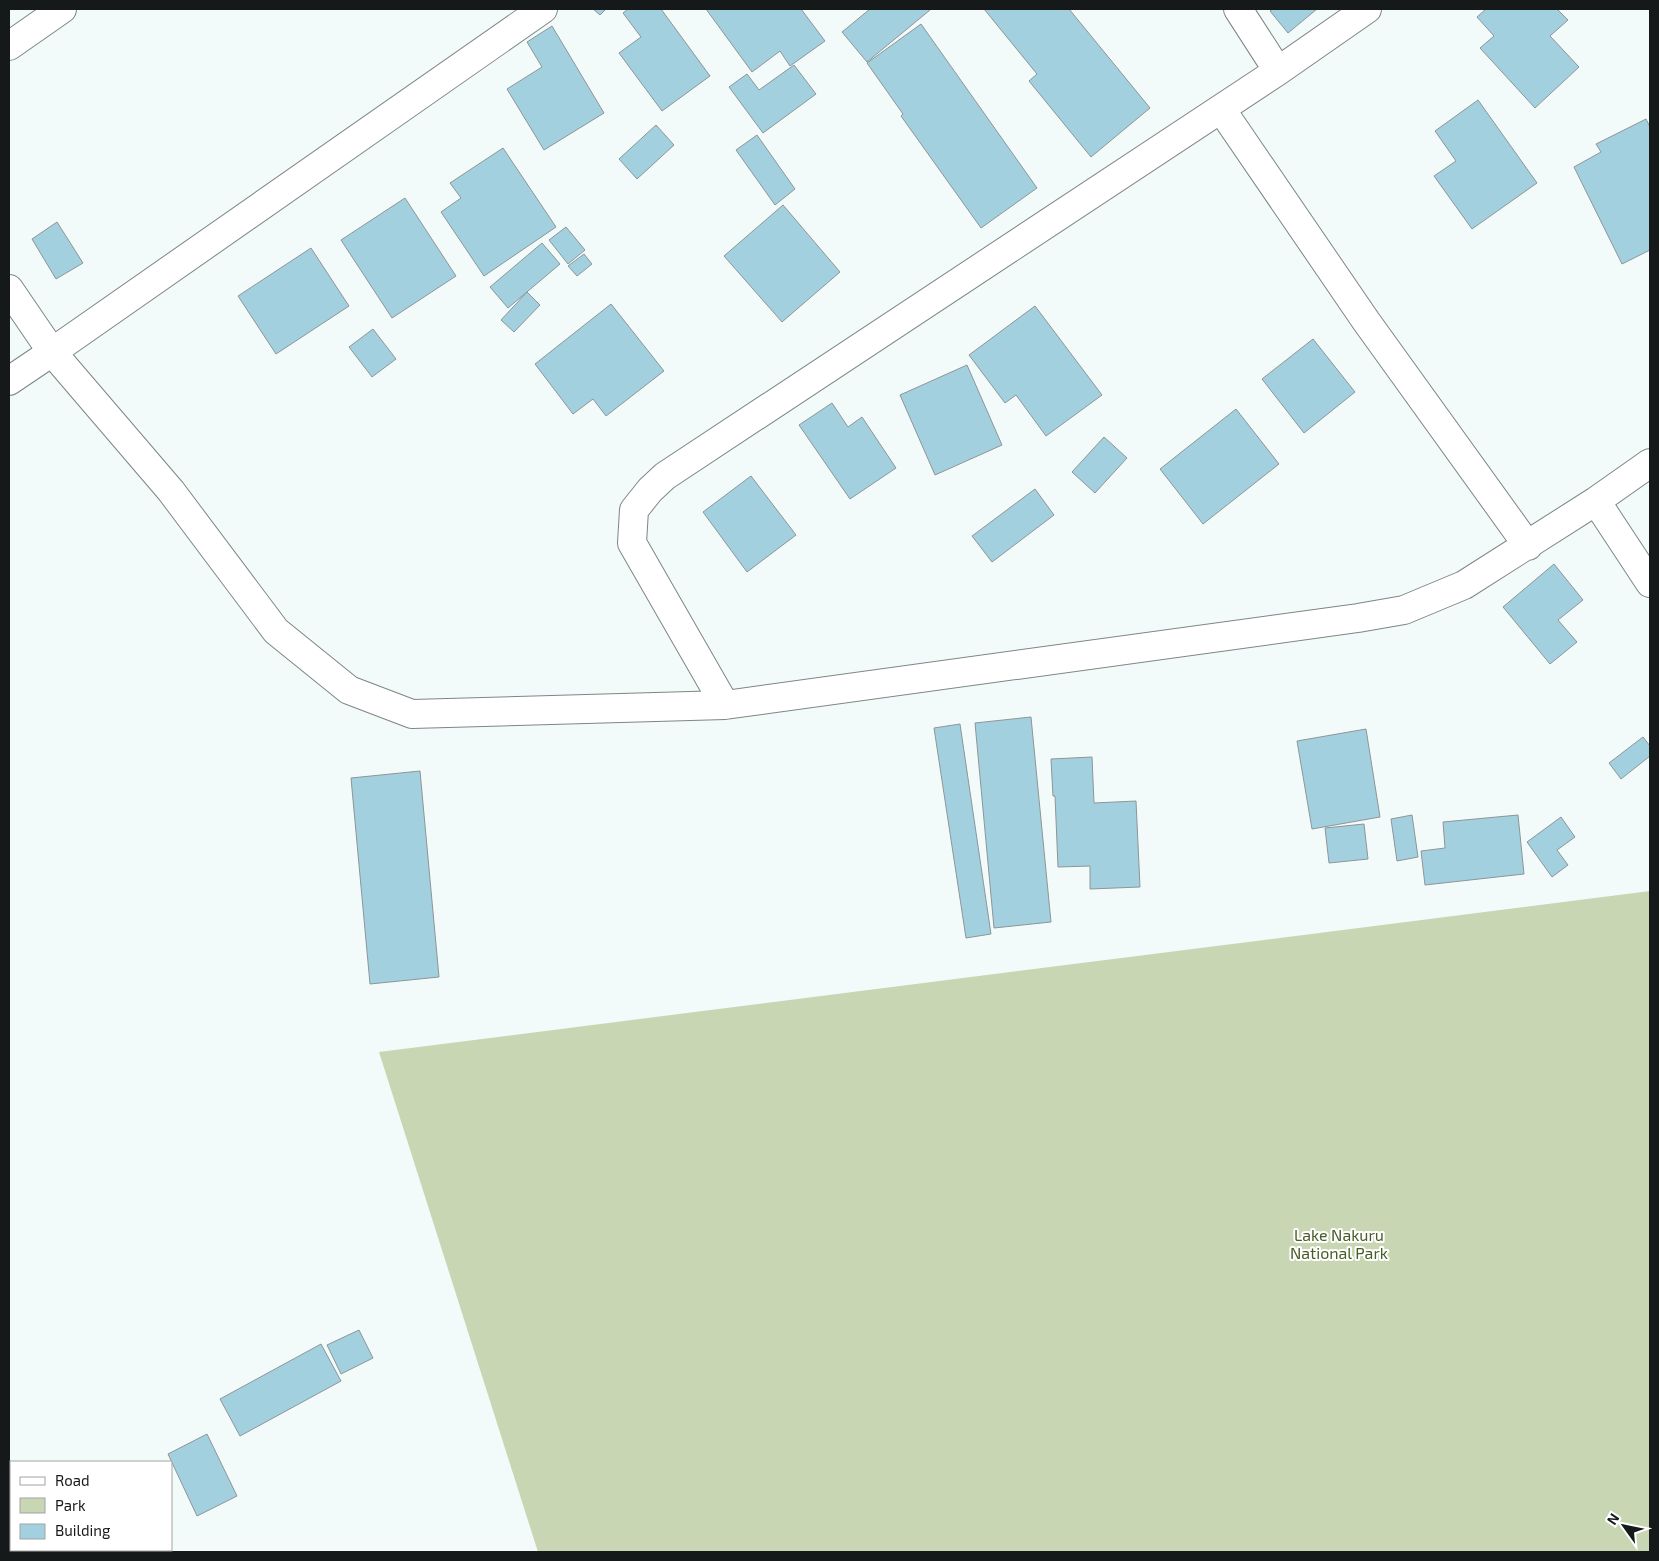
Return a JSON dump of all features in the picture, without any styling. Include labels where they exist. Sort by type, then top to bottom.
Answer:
[{"type":"street","points":[[9,46],[62,9]]},
{"type":"street","points":[[9,381],[543,9]]},
{"type":"street","points":[[1238,9],[1278,71]]},
{"type":"street","points":[[725,705],[632,543],[634,510],[650,490],[665,476],[1221,109],[1367,9]]},
{"type":"street","points":[[1221,109],[1366,321],[1528,546]]},
{"type":"street","points":[[9,289],[52,352],[171,491],[276,631],[349,690],[412,714],[725,705],[1348,620],[1404,610],[1464,585],[1528,546],[1650,463]]},
{"type":"street","points":[[1596,501],[1650,583]]},
{"type":"green space","name":"Lake Nakuru National Park","points":[[1650,891],[1650,1552],[538,1552],[379,1052]]},
{"type":"building","points":[[593,9],[606,9],[600,15]]},
{"type":"building","points":[[628,9],[661,9],[710,76],[662,111],[619,53],[641,37],[623,13]]},
{"type":"building","points":[[706,9],[801,9],[825,41],[790,66],[780,51],[752,72]]},
{"type":"building","points":[[870,9],[930,10],[867,62],[842,32]]},
{"type":"building","points":[[984,9],[1069,9],[1150,108],[1091,157],[1029,81],[1037,74]]},
{"type":"building","points":[[1273,9],[1317,9],[1288,33],[1270,11]]},
{"type":"building","points":[[1486,9],[1557,9],[1568,20],[1550,36],[1579,67],[1535,108],[1480,48],[1494,36],[1477,17]]},
{"type":"building","points":[[921,24],[1037,188],[981,228],[901,116],[903,114],[867,63]]},
{"type":"building","points":[[552,26],[604,113],[544,150],[507,89],[542,67],[527,42]]},
{"type":"building","points":[[794,65],[816,94],[763,133],[729,87],[747,74],[759,90]]},
{"type":"building","points":[[1478,100],[1537,183],[1472,229],[1434,176],[1456,161],[1435,131]]},
{"type":"building","points":[[1646,119],[1650,127],[1650,250],[1622,264],[1574,167],[1601,152],[1596,144]]},
{"type":"building","points":[[656,125],[674,145],[637,179],[619,159]]},
{"type":"building","points":[[757,135],[795,189],[775,205],[736,150]]},
{"type":"building","points":[[503,148],[556,227],[484,276],[441,212],[461,198],[450,183]]},
{"type":"building","points":[[405,198],[456,276],[392,318],[341,240]]},
{"type":"building","points":[[783,205],[840,272],[782,322],[724,256]]},
{"type":"building","points":[[57,222],[83,263],[56,279],[32,239]]},
{"type":"building","points":[[566,227],[585,250],[568,264],[549,240]]},
{"type":"building","points":[[542,243],[560,264],[508,308],[490,287]]},
{"type":"building","points":[[311,248],[349,306],[276,354],[238,296]]},
{"type":"building","points":[[584,254],[592,264],[577,276],[568,266]]},
{"type":"building","points":[[527,292],[540,305],[514,332],[501,320]]},
{"type":"building","points":[[611,304],[664,371],[606,416],[593,399],[573,414],[535,364]]},
{"type":"building","points":[[1035,306],[1102,395],[1046,436],[1016,395],[1005,403],[969,355]]},
{"type":"building","points":[[373,329],[396,359],[372,377],[349,347]]},
{"type":"building","points":[[1313,339],[1355,392],[1304,433],[1262,379]]},
{"type":"building","points":[[967,365],[1002,445],[935,475],[900,395]]},
{"type":"building","points":[[832,403],[848,427],[862,417],[896,468],[850,499],[799,425]]},
{"type":"building","points":[[1236,409],[1279,464],[1203,524],[1160,469]]},
{"type":"building","points":[[1104,437],[1127,458],[1095,493],[1072,472]]},
{"type":"building","points":[[751,476],[796,535],[747,572],[703,512]]},
{"type":"building","points":[[1035,489],[1054,515],[992,562],[972,536]]},
{"type":"building","points":[[1554,564],[1583,600],[1558,620],[1577,642],[1550,664],[1503,607]]},
{"type":"building","points":[[1031,717],[1051,922],[994,928],[975,723]]},
{"type":"building","points":[[960,724],[991,934],[966,938],[934,728]]},
{"type":"building","points":[[1366,729],[1380,817],[1312,829],[1297,741]]},
{"type":"building","points":[[1643,737],[1650,746],[1650,756],[1621,779],[1609,763]]},
{"type":"building","points":[[1092,757],[1094,803],[1136,801],[1140,887],[1090,889],[1090,866],[1058,867],[1055,796],[1053,796],[1051,759]]},
{"type":"building","points":[[420,771],[439,977],[370,984],[351,778]]},
{"type":"building","points":[[1412,815],[1418,857],[1397,861],[1391,819]]},
{"type":"building","points":[[1518,815],[1524,874],[1425,885],[1421,851],[1445,848],[1443,822]]},
{"type":"building","points":[[1561,817],[1575,837],[1557,850],[1568,865],[1552,877],[1527,842]]},
{"type":"building","points":[[1364,824],[1368,859],[1329,863],[1325,828]]},
{"type":"building","points":[[359,1330],[373,1358],[341,1374],[327,1345]]},
{"type":"building","points":[[321,1344],[341,1381],[240,1436],[220,1399]]},
{"type":"building","points":[[207,1434],[237,1496],[197,1516],[168,1454]]}]
